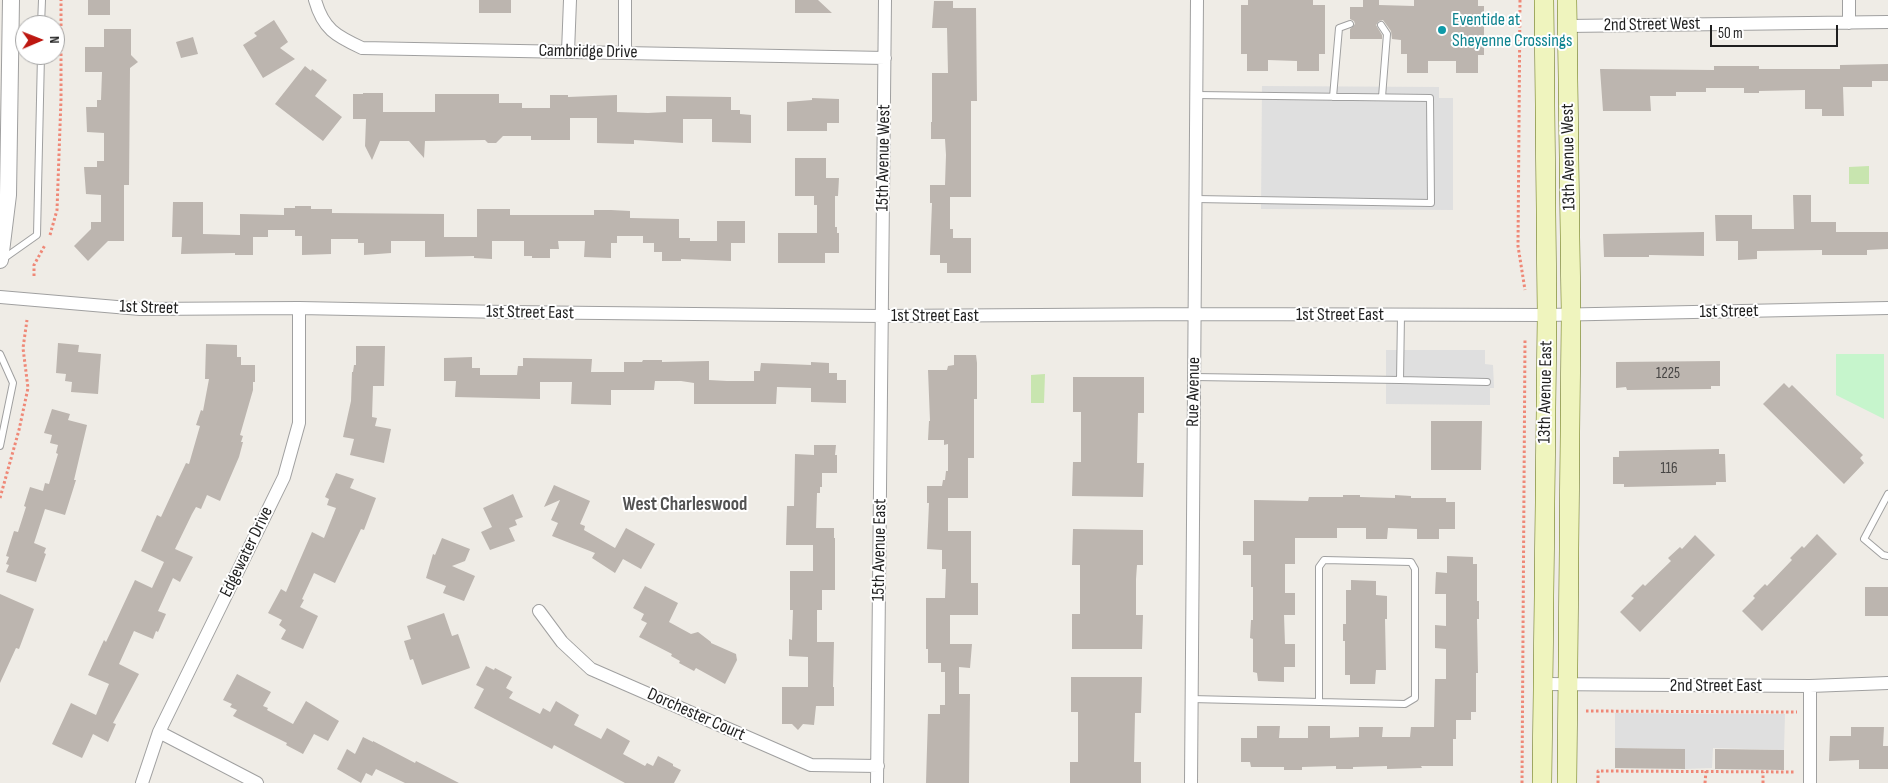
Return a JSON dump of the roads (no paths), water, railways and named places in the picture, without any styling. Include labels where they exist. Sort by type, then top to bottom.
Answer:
[{"type":"main road","name":"13th Avenue East","points":[[1542,783],[1547,316],[1544,0]]},
{"type":"main road","name":"13th Avenue West","points":[[1567,0],[1571,315]]},
{"type":"main road","name":"13th Avenue East","points":[[1567,783],[1571,315]]},
{"type":"street","points":[[0,261],[8,195],[11,0]]},
{"type":"street","name":"Cambridge Drive","points":[[315,0],[323,20],[336,36],[362,48],[885,58]]},
{"type":"street","points":[[568,52],[570,0]]},
{"type":"street","points":[[625,0],[625,53]]},
{"type":"street","name":"15th Avenue West","points":[[882,316],[885,0]]},
{"type":"street","name":"Rue Avenue","points":[[1191,783],[1198,0]]},
{"type":"street","points":[[1849,0],[1849,23]]},
{"type":"street","name":"2nd Street West","points":[[1567,26],[1888,22]]},
{"type":"street","name":"1st Street","points":[[0,297],[140,309],[299,308]]},
{"type":"street","name":"1st Street East","points":[[299,308],[882,316],[1195,314],[1571,315]]},
{"type":"street","name":"Edgewater Drive","points":[[142,783],[159,732],[284,477],[299,423],[299,308]]},
{"type":"street","name":"1st Street","points":[[1571,315],[1888,308]]},
{"type":"street","name":"15th Avenue East","points":[[876,783],[878,766],[882,316]]},
{"type":"street","name":"Dorchester Court","points":[[539,611],[562,642],[591,669],[811,765],[878,766]]},
{"type":"street","name":"2nd Street East","points":[[1543,684],[1810,686],[1888,683]]},
{"type":"street","points":[[1810,686],[1810,777]]},
{"type":"street","points":[[159,732],[257,783]]},
{"type":"lane","points":[[41,15],[42,0]]},
{"type":"lane","points":[[1333,97],[1339,28],[1350,24]]},
{"type":"lane","points":[[1381,25],[1387,34],[1382,98]]},
{"type":"lane","points":[[0,261],[38,235],[41,65]]},
{"type":"lane","points":[[1196,199],[1431,203],[1430,98],[1197,95]]},
{"type":"lane","points":[[1400,380],[1401,315]]},
{"type":"lane","points":[[0,354],[14,383],[0,446]]},
{"type":"lane","points":[[1194,377],[1488,382]]},
{"type":"lane","points":[[1888,494],[1864,539],[1888,556]]},
{"type":"lane","points":[[1191,699],[1319,702],[1405,704],[1415,698],[1415,570],[1411,562],[1324,560],[1319,567],[1319,702]]},
{"type":"place","name":"Eventide at Sheyenne Crossings","points":[[1442,30]]},
{"type":"district","name":"West Charleswood","points":[[685,505]]}]
